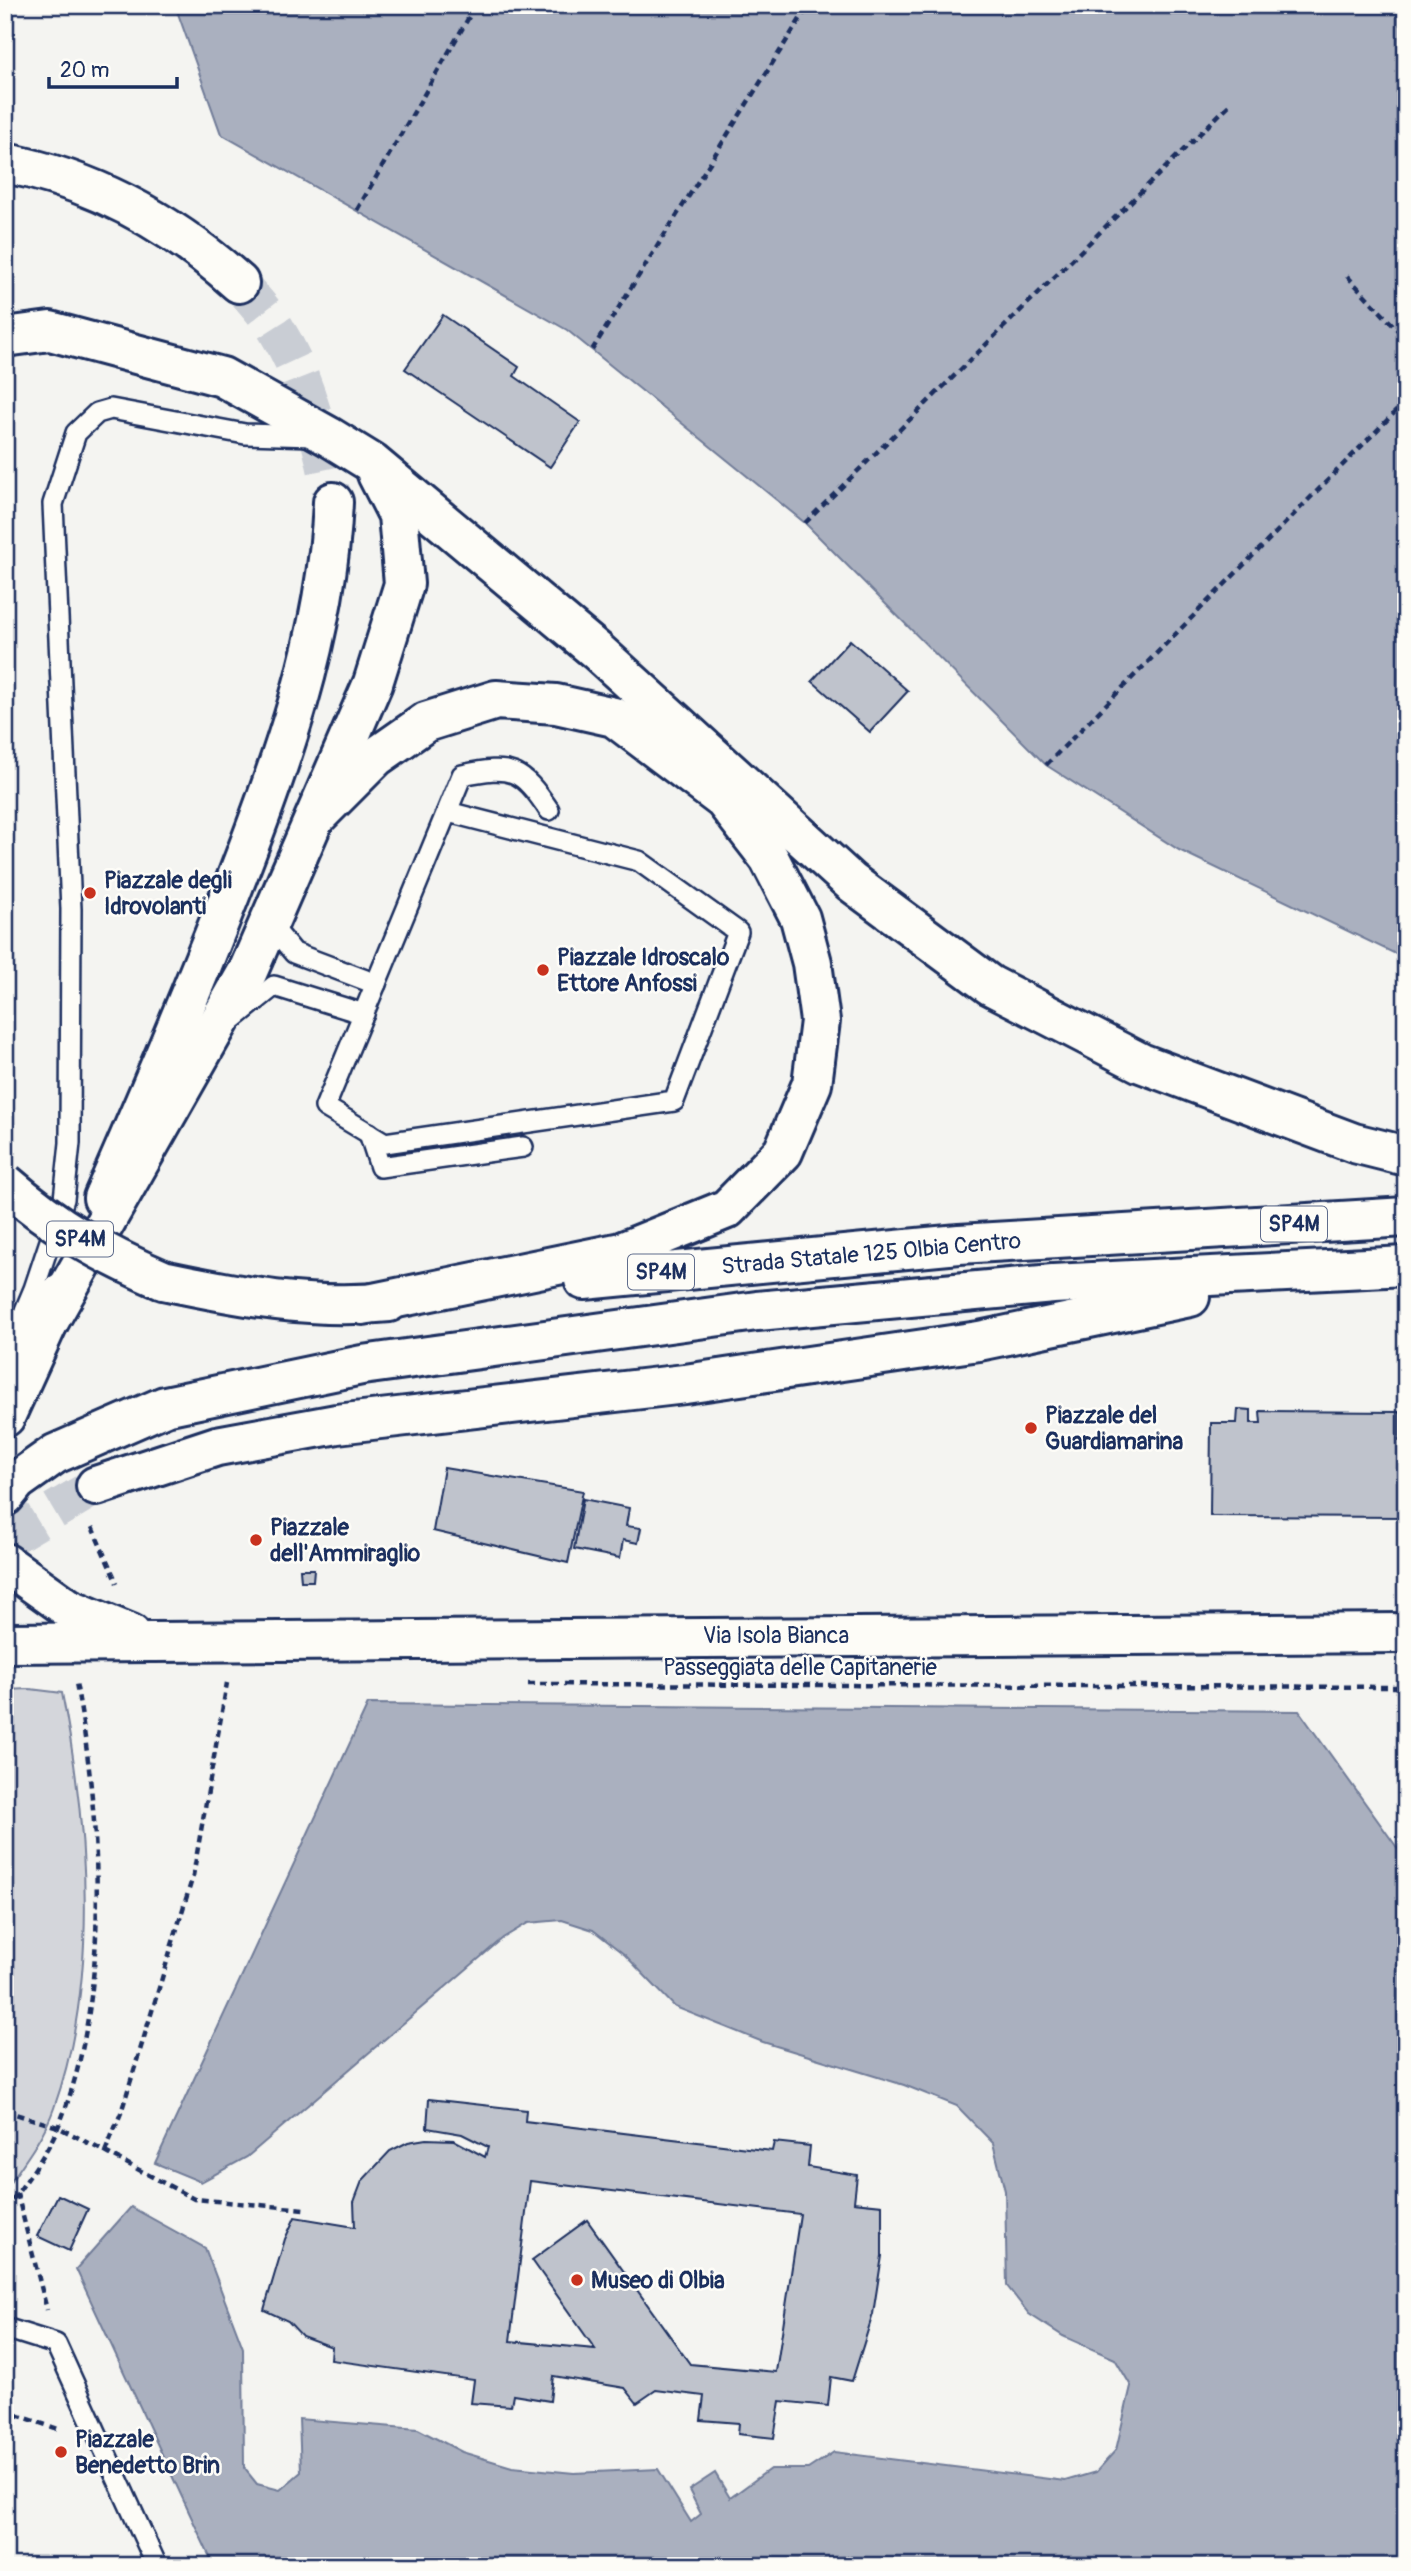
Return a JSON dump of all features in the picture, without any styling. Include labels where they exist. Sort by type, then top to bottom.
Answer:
[{"type":"main road","points":[[5,163],[38,169],[87,186],[137,209],[205,254],[239,283]]},
{"type":"main road","points":[[5,324],[50,331],[222,377],[328,436],[372,463],[597,651],[851,882],[990,985],[1141,1063],[1354,1143],[1406,1156]]},
{"type":"main road","points":[[5,337],[50,331]]},
{"type":"main road","points":[[48,1323],[248,971],[373,683],[404,584],[398,515],[372,463]]},
{"type":"main road","points":[[5,1417],[179,1024],[276,778],[316,638],[331,554],[333,502]]},
{"type":"main road","points":[[316,817],[376,757],[426,722],[496,700],[556,704],[614,717],[724,800],[769,858],[800,918],[812,963],[820,1021],[812,1084],[783,1152],[727,1209],[621,1252],[363,1304]]},
{"type":"main road","name":"Strada Statale 125 Olbia Centro","points":[[5,1184],[34,1208],[94,1249],[163,1280],[260,1300],[363,1304],[712,1266],[960,1244],[1406,1217]]},
{"type":"main road","name":"Strada Statale 125 Olbia Centro","points":[[1181,1231],[1406,1242]]},
{"type":"main road","points":[[5,1496],[17,1481],[55,1454],[165,1406],[362,1364],[757,1311],[1054,1284],[1406,1266]]},
{"type":"main road","points":[[96,1486],[217,1446],[337,1424],[685,1384],[966,1343],[1163,1301],[1341,1270]]},
{"type":"main road","name":"Via Isola Bianca","points":[[5,1563],[68,1608],[146,1640]]},
{"type":"main road","name":"Via Isola Bianca","points":[[5,1643],[1406,1633]]},
{"type":"lane","points":[[5,1358],[34,1289],[64,1199],[70,1143],[71,909],[53,504],[71,447],[76,433],[86,421],[111,409],[245,434],[328,436]]},
{"type":"lane","points":[[448,812],[639,861],[738,932],[674,1101],[385,1143],[325,1107],[462,775],[499,767],[530,781],[549,810]]},
{"type":"lane","points":[[270,923],[294,953],[376,984]]},
{"type":"lane","points":[[212,1036],[274,986],[364,1014]]},
{"type":"lane","points":[[369,1133],[380,1167],[523,1147]]},
{"type":"lane","points":[[5,2328],[55,2344],[157,2566]]},
{"type":"path","points":[[357,210],[477,5]]},
{"type":"path","points":[[592,350],[809,5]]},
{"type":"path","points":[[805,523],[1230,104]]},
{"type":"path","points":[[1347,276],[1406,339]]},
{"type":"path","points":[[1046,765],[1406,401]]},
{"type":"path","points":[[91,1526],[118,1586]]},
{"type":"path","points":[[5,2210],[58,2127],[77,2073],[89,2008],[94,1935],[93,1791],[74,1672]]},
{"type":"path","points":[[105,2152],[121,2113],[193,1876],[229,1672]]},
{"type":"path","name":"Passeggiata delle Capitanerie","points":[[515,1684],[1406,1687]]},
{"type":"path","points":[[5,2111],[58,2127],[194,2199],[304,2209]]},
{"type":"path","points":[[17,2193],[55,2344]]},
{"type":"shaded area","points":[[30,1689],[62,1693],[83,1848],[84,1955],[69,2058],[54,2108],[39,2140],[5,2190],[5,1690]]},
{"type":"water","points":[[175,5],[1406,5],[1406,959],[1179,850],[1046,765],[805,523],[567,330],[221,134]]},
{"type":"water","points":[[368,1704],[1299,1711],[1406,1860],[1406,2566],[214,2566],[76,2269],[131,2207],[205,2248],[243,2348],[244,2468],[257,2484],[280,2490],[301,2472],[299,2419],[418,2429],[462,2452],[512,2467],[574,2473],[658,2469],[691,2522],[701,2514],[689,2490],[715,2473],[730,2498],[770,2469],[808,2469],[834,2452],[1065,2481],[1096,2472],[1116,2450],[1131,2386],[1115,2359],[1063,2336],[1029,2314],[1007,2286],[1005,2191],[993,2143],[957,2106],[904,2085],[763,2042],[675,2007],[625,1955],[593,1930],[562,1920],[528,1923],[503,1938],[247,2157],[201,2182],[155,2163]]},
{"type":"building","points":[[443,315],[519,367],[514,376],[580,422],[550,467],[405,369]]},
{"type":"building","points":[[850,640],[908,691],[870,732],[812,681]]},
{"type":"building","points":[[1238,1409],[1251,1410],[1251,1423],[1261,1423],[1260,1411],[1399,1412],[1399,1440],[1406,1440],[1406,1517],[1210,1516],[1211,1423],[1237,1423]]},
{"type":"building","points":[[444,1468],[583,1491],[568,1563],[433,1531]]},
{"type":"building","points":[[583,1499],[629,1508],[626,1526],[641,1528],[638,1543],[623,1540],[620,1558],[574,1549]]},
{"type":"building","points":[[300,1569],[314,1569],[313,1581],[301,1581]]},
{"type":"building","points":[[429,2099],[526,2110],[525,2121],[772,2151],[774,2142],[810,2146],[808,2167],[857,2175],[854,2202],[882,2205],[882,2256],[873,2314],[852,2381],[831,2377],[828,2406],[780,2401],[774,2438],[738,2434],[739,2423],[701,2420],[704,2396],[656,2390],[637,2403],[625,2388],[553,2376],[550,2401],[513,2395],[511,2406],[471,2403],[474,2380],[331,2360],[332,2347],[302,2336],[288,2321],[264,2310],[285,2239],[295,2217],[355,2227],[354,2202],[362,2181],[390,2151],[408,2142],[426,2139],[454,2140],[485,2157],[488,2147],[462,2134],[427,2128]],"holes":[[[530,2181],[800,2214],[776,2372],[690,2364],[587,2220],[532,2260],[595,2349],[510,2341]]]},
{"type":"building","points":[[58,2195],[88,2209],[69,2251],[37,2236]]},
{"type":"tunnel","points":[[239,283],[272,323],[297,370],[318,435],[333,502]]},
{"type":"tunnel","points":[[5,1540],[96,1486]]},
{"type":"place","name":"Piazzale degli Idrovolanti","points":[[90,893]]},
{"type":"place","name":"Piazzale Idroscalo Ettore Anfossi","points":[[543,970]]},
{"type":"place","name":"Piazzale del Guardiamarina","points":[[1031,1428]]},
{"type":"place","name":"Piazzale dell'Ammiraglio","points":[[256,1540]]},
{"type":"place","name":"Museo di Olbia","points":[[577,2280]]},
{"type":"place","name":"Piazzale Benedetto Brin","points":[[61,2452]]}]
